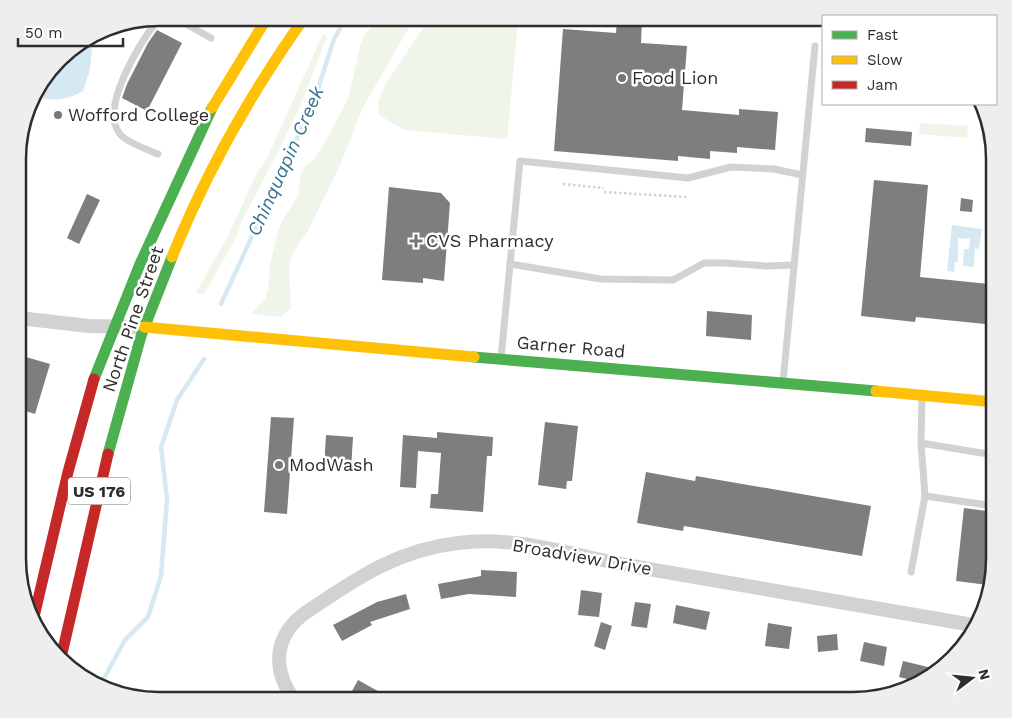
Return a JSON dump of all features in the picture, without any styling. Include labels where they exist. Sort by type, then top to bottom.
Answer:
[{"type":"main road","name":"North Pine Street","points":[[36,611],[68,472],[98,367],[140,264],[213,106],[261,27]]},
{"type":"main road","name":"North Pine Street","points":[[63,650],[118,418],[144,327],[203,187],[260,84],[298,27]]},
{"type":"main road","name":"Garner Road","points":[[144,327],[985,401]]},
{"type":"street","points":[[26,319],[89,326],[144,327]]},
{"type":"street","name":"Broadview Drive","points":[[289,691],[283,680],[278,661],[282,640],[290,626],[354,579],[379,566],[405,554],[459,542],[488,541],[515,543],[637,567],[968,624]]},
{"type":"lane","points":[[152,27],[124,77],[115,98],[114,118],[121,135],[158,154]]},
{"type":"lane","points":[[191,27],[211,38]]},
{"type":"lane","points":[[782,382],[815,46]]},
{"type":"lane","points":[[501,359],[520,161],[688,178],[731,167],[774,169],[802,175]]},
{"type":"lane","points":[[510,264],[601,279],[672,280],[704,263],[725,262],[766,266],[794,264]]},
{"type":"lane","points":[[911,572],[925,496],[921,443],[922,396]]},
{"type":"lane","points":[[921,443],[985,454]]},
{"type":"lane","points":[[925,496],[985,505]]},
{"type":"path","points":[[563,184],[687,198]]},
{"type":"shaded area","points":[[372,27],[409,27],[363,107],[341,163],[308,231],[294,251],[289,265],[291,308],[281,317],[251,314],[265,299],[278,231],[298,196],[301,175],[305,166],[314,160],[323,146],[348,99],[363,37]]},
{"type":"shaded area","points":[[424,27],[518,27],[507,139],[404,130],[379,115],[378,103],[386,83]]},
{"type":"shaded area","points":[[324,34],[327,37],[301,104],[284,140],[242,221],[235,240],[204,294],[198,294],[197,291],[228,236],[256,175],[267,158]]},
{"type":"shaded area","points":[[92,44],[90,70],[83,91],[70,97],[41,98],[54,78],[72,59]]},
{"type":"shaded area","points":[[920,123],[968,126],[967,138],[919,134]]},
{"type":"shaded area","points":[[982,129],[984,139],[981,139]]},
{"type":"shaded area","points":[[952,225],[982,229],[979,249],[975,248],[974,267],[963,266],[964,249],[969,249],[970,239],[958,238],[958,262],[955,262],[954,272],[947,271]]},
{"type":"building","name":"Food Lion","points":[[616,27],[642,27],[641,43],[687,46],[682,110],[739,115],[739,109],[778,112],[775,150],[737,147],[737,153],[710,151],[710,159],[678,156],[678,161],[554,151],[563,29],[616,33]]},
{"type":"building","points":[[157,30],[182,43],[147,111],[122,98],[148,43]]},
{"type":"building","points":[[866,128],[912,132],[911,146],[865,142]]},
{"type":"building","points":[[874,180],[928,185],[920,277],[985,284],[985,324],[916,317],[915,322],[861,316]]},
{"type":"building","name":"CVS Pharmacy","points":[[389,187],[441,193],[450,203],[444,281],[423,278],[423,283],[382,280]]},
{"type":"building","points":[[87,194],[100,200],[79,244],[67,238]]},
{"type":"building","points":[[961,198],[973,200],[972,212],[960,211]]},
{"type":"building","points":[[707,311],[752,315],[751,340],[706,336]]},
{"type":"building","points":[[26,357],[50,364],[35,414],[27,411]]},
{"type":"building","name":"ModWash","points":[[271,417],[294,418],[287,514],[264,512]]},
{"type":"building","points":[[545,422],[578,426],[572,481],[567,481],[566,489],[538,485]]},
{"type":"building","points":[[437,432],[493,437],[492,456],[487,456],[483,512],[430,508],[431,494],[438,494],[441,453],[418,451],[416,488],[400,487],[403,435],[437,438]]},
{"type":"building","points":[[326,435],[353,437],[351,470],[324,468]]},
{"type":"building","points":[[646,472],[695,481],[696,476],[871,506],[862,556],[684,526],[683,531],[637,523]]},
{"type":"building","points":[[964,508],[985,511],[985,576],[983,584],[956,581]]},
{"type":"building","points":[[481,570],[517,572],[516,597],[469,594],[441,599],[438,584],[481,576]]},
{"type":"building","points":[[581,590],[602,593],[599,617],[578,615]]},
{"type":"building","points":[[406,594],[410,609],[370,622],[372,625],[342,641],[333,625],[377,602]]},
{"type":"building","points":[[635,602],[651,604],[647,628],[631,626]]},
{"type":"building","points":[[676,605],[710,612],[706,630],[673,623]]},
{"type":"building","points":[[601,622],[612,626],[605,650],[594,646]]},
{"type":"building","points":[[768,623],[792,627],[789,649],[765,646]]},
{"type":"building","points":[[837,634],[838,650],[818,652],[817,636]]},
{"type":"building","points":[[864,642],[887,647],[884,666],[860,661]]},
{"type":"building","points":[[903,661],[929,667],[909,679],[899,677]]},
{"type":"building","points":[[358,680],[378,691],[352,691]]},
{"type":"waterway","name":"Chinquapin Creek","points":[[221,304],[314,101],[334,39],[341,27]]},
{"type":"waterway","name":"Chinquapin Creek","points":[[103,680],[125,640],[148,617],[161,576],[167,499],[161,447],[177,400],[204,359]]},
{"type":"traffic: fast","points":[[94,379],[140,264],[212,108]]},
{"type":"traffic: fast","points":[[108,454],[141,336],[172,257]]},
{"type":"traffic: fast","points":[[474,357],[876,391]]},
{"type":"traffic: slow","points":[[212,108],[262,27]]},
{"type":"traffic: slow","points":[[172,257],[185,225],[231,134],[266,75],[298,27]]},
{"type":"traffic: slow","points":[[144,327],[474,357]]},
{"type":"traffic: slow","points":[[876,391],[985,401]]},
{"type":"traffic: jam","points":[[36,609],[68,472],[94,379]]},
{"type":"traffic: jam","points":[[63,650],[108,454]]},
{"type":"place","name":"Food Lion","points":[[622,78]]},
{"type":"place","name":"Wofford College","points":[[58,115]]},
{"type":"place","name":"CVS Pharmacy","points":[[416,241]]},
{"type":"place","name":"ModWash","points":[[279,465]]}]
